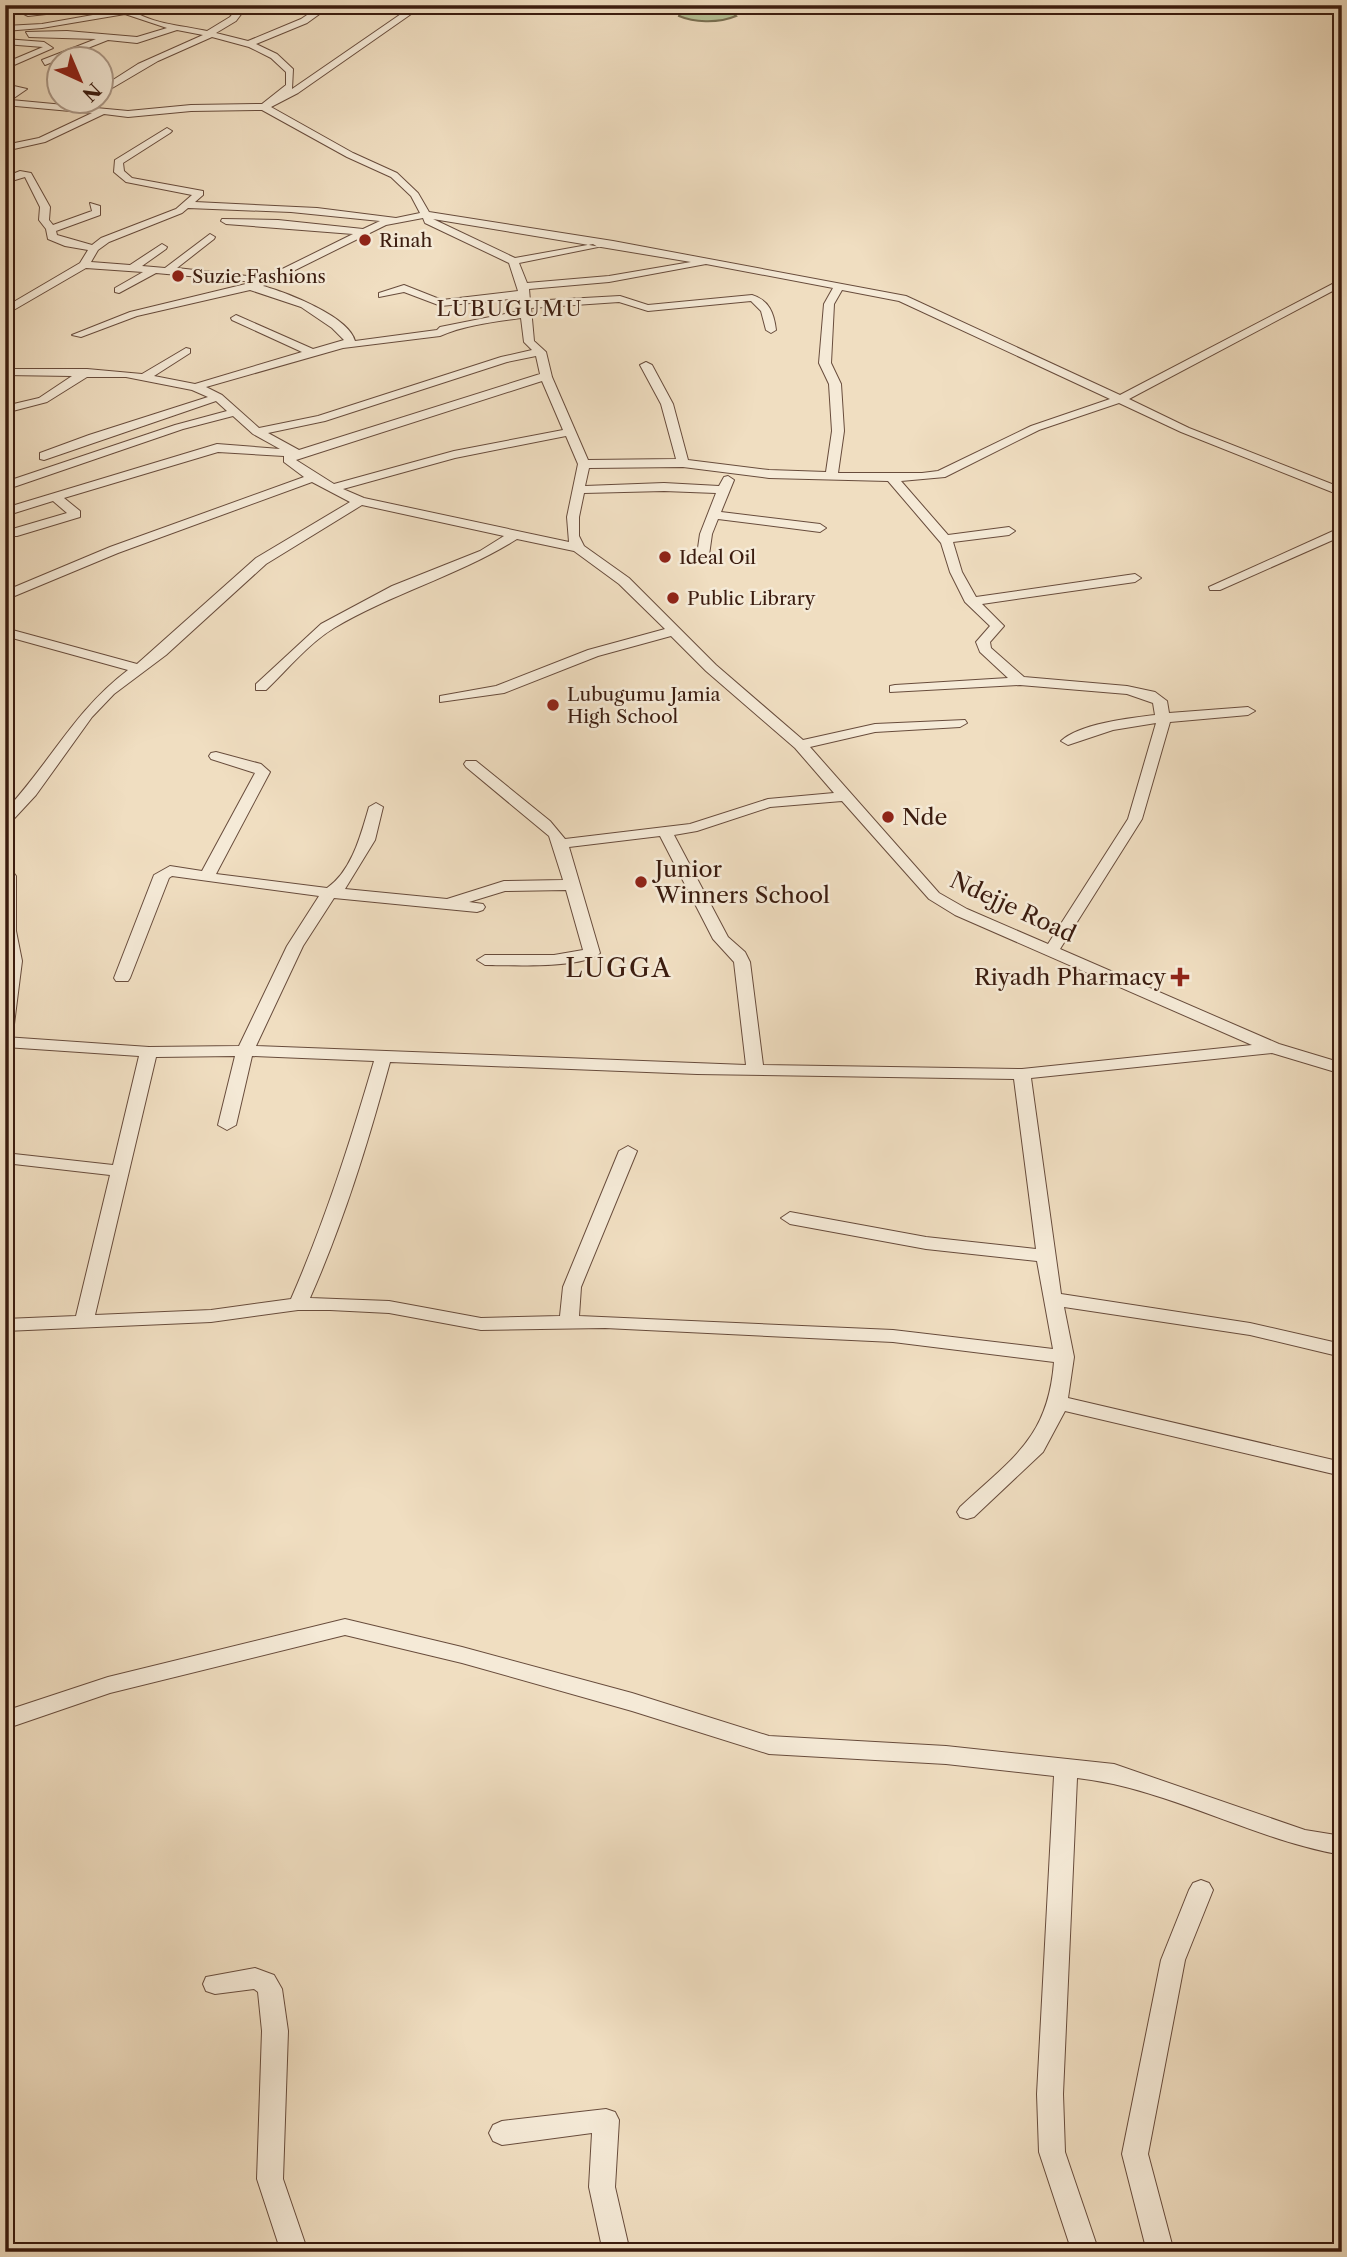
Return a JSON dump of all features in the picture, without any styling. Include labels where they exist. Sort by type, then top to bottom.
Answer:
[{"type":"street","points":[[116,80],[161,55],[210,34],[233,19],[244,5]]},
{"type":"street","points":[[248,44],[304,21],[328,5]]},
{"type":"street","points":[[116,112],[264,107],[281,101],[420,5]]},
{"type":"street","points":[[28,15],[86,7]]},
{"type":"street","points":[[5,29],[42,26],[122,9],[145,20],[248,44],[275,55],[290,71],[290,86],[264,107]]},
{"type":"street","points":[[29,34],[137,40],[178,27]]},
{"type":"street","points":[[5,66],[84,35]]},
{"type":"street","points":[[44,62],[111,37]]},
{"type":"street","points":[[5,41],[58,44]]},
{"type":"street","points":[[5,87],[23,88],[7,102],[5,111]]},
{"type":"street","points":[[7,102],[46,107]]},
{"type":"street","points":[[264,107],[350,155],[394,175],[415,194],[429,221],[513,261],[593,247]]},
{"type":"street","points":[[5,148],[42,140],[94,116]]},
{"type":"street","points":[[5,312],[84,265],[94,248],[112,236],[158,221],[188,205],[201,193],[129,180],[119,172],[118,162],[167,131]]},
{"type":"street","points":[[5,180],[20,174],[28,175],[45,207],[44,220],[51,229],[52,237],[94,248]]},
{"type":"street","points":[[51,229],[97,213],[97,208],[93,205]]},
{"type":"street","points":[[188,205],[269,206],[338,211],[394,220]]},
{"type":"street","points":[[76,335],[134,314],[252,287],[364,232],[394,220],[425,215],[709,261],[902,298],[1063,375],[1234,450],[1315,479],[1342,492]]},
{"type":"street","points":[[226,221],[278,223],[364,232]]},
{"type":"street","points":[[166,272],[210,237]]},
{"type":"street","points":[[131,269],[162,247]]},
{"type":"street","points":[[513,261],[524,300],[529,342],[541,352],[546,376],[584,464],[573,536],[578,548]]},
{"type":"street","points":[[195,387],[346,345],[440,333],[444,329],[482,320],[524,300],[610,279],[709,261]]},
{"type":"street","points":[[84,265],[200,273],[267,281]]},
{"type":"street","points":[[119,290],[152,271]]},
{"type":"street","points":[[584,464],[684,463],[769,474],[832,476],[922,477],[942,474],[1035,428],[1121,399],[1342,282]]},
{"type":"street","points":[[832,476],[838,430],[835,384],[825,363],[829,304],[839,286]]},
{"type":"street","points":[[252,287],[282,294],[314,307],[349,336],[351,340],[346,345]]},
{"type":"street","points":[[383,295],[404,288],[441,303],[620,299],[648,308],[752,298],[765,307],[770,316],[771,330]]},
{"type":"street","points":[[236,318],[315,354]]},
{"type":"street","points":[[144,377],[186,351]]},
{"type":"street","points":[[257,432],[321,419],[493,363],[541,352]]},
{"type":"street","points":[[646,365],[667,404],[684,463]]},
{"type":"street","points":[[5,372],[87,372],[144,377],[195,387],[218,397],[257,432],[298,454]]},
{"type":"street","points":[[5,410],[43,400],[87,372]]},
{"type":"street","points":[[546,376],[288,459],[312,478],[360,501],[578,548]]},
{"type":"street","points":[[44,456],[218,397]]},
{"type":"street","points":[[5,486],[179,427],[236,412]]},
{"type":"street","points":[[331,489],[454,455],[571,432]]},
{"type":"street","points":[[5,512],[217,448],[298,454]]},
{"type":"street","points":[[703,555],[722,490],[736,468]]},
{"type":"street","points":[[891,477],[944,539],[956,572],[972,602],[997,626],[984,642],[985,649],[1020,681]]},
{"type":"street","points":[[5,596],[126,545],[312,478]]},
{"type":"street","points":[[579,490],[664,487],[722,490]]},
{"type":"street","points":[[13,533],[76,514],[54,496]]},
{"type":"street","points":[[5,820],[31,792],[87,714],[109,691],[141,669],[261,562],[360,501]]},
{"type":"street","points":[[713,515],[820,528]]},
{"type":"street","points":[[944,539],[1009,531]]},
{"type":"street","points":[[1215,587],[1342,531]]},
{"type":"street","points":[[261,687],[326,627],[406,584],[484,554],[516,534]]},
{"type":"street","name":"Ndejje Road","points":[[578,548],[624,580],[711,668],[800,745],[934,896],[961,912],[1273,1048],[1342,1069]]},
{"type":"street","points":[[972,602],[1136,578]]},
{"type":"street","points":[[445,699],[499,690],[593,653],[674,631]]},
{"type":"street","points":[[5,632],[141,669]]},
{"type":"street","points":[[895,689],[1020,681],[1127,690],[1150,695],[1160,701],[1164,719],[1135,819],[1051,951]]},
{"type":"street","points":[[1068,741],[1096,730],[1164,719],[1248,711]]},
{"type":"street","points":[[800,745],[875,728],[960,723]]},
{"type":"street","points":[[207,876],[262,772],[256,767],[216,756]]},
{"type":"street","points":[[471,764],[556,834],[592,953],[554,960],[485,960]]},
{"type":"street","points":[[560,844],[698,827],[768,803],[846,796]]},
{"type":"street","points":[[228,1125],[245,1051],[295,946],[319,906],[331,892],[344,884],[367,840],[376,807]]},
{"type":"street","points":[[665,831],[721,939],[742,962],[755,1070]]},
{"type":"street","points":[[122,978],[163,875],[170,871],[273,887],[478,907]]},
{"type":"street","points":[[5,1032],[14,961],[8,931],[6,880]]},
{"type":"street","points":[[443,904],[504,886],[571,885]]},
{"type":"street","points":[[5,1042],[149,1052],[245,1051],[755,1070],[1022,1074],[1273,1048]]},
{"type":"street","points":[[84,1322],[149,1052]]},
{"type":"street","points":[[298,1304],[338,1209],[383,1058]]},
{"type":"street","points":[[967,1512],[1036,1447],[1052,1420],[1062,1385],[1064,1357],[1045,1256],[1022,1074]]},
{"type":"street","points":[[569,1323],[572,1287],[628,1151]]},
{"type":"street","points":[[5,1158],[121,1171]]},
{"type":"street","points":[[790,1218],[926,1243],[1045,1256]]},
{"type":"street","points":[[1054,1299],[1250,1329],[1342,1351]]},
{"type":"street","points":[[5,1325],[211,1316],[298,1304],[389,1307],[481,1324],[605,1322],[893,1336],[1064,1357]]},
{"type":"street","points":[[1057,1402],[1342,1469]]},
{"type":"street","points":[[5,1720],[108,1685],[345,1627],[619,1698],[769,1745],[946,1755],[1114,1773],[1304,1839],[1342,1846]]},
{"type":"street","points":[[1066,1768],[1050,2094],[1052,2152],[1086,2252]]},
{"type":"street","points":[[1161,2252],[1135,2154],[1173,1960],[1201,1889]]},
{"type":"street","points":[[215,1984],[255,1978],[265,1982],[270,1989],[275,2031],[270,2179],[295,2252]]},
{"type":"street","points":[[502,2133],[606,2120],[602,2187],[617,2252]]},
{"type":"green space","points":[[657,5],[722,5],[734,9],[732,13],[736,16],[698,21],[679,16],[681,12]]},
{"type":"place","name":"Rinah","points":[[365,240]]},
{"type":"place","name":"Suzie Fashions","points":[[178,276]]},
{"type":"place","name":"Ideal Oil","points":[[665,557]]},
{"type":"place","name":"Public Library","points":[[673,598]]},
{"type":"place","name":"Lubugumu Jamia High School","points":[[553,705]]},
{"type":"place","name":"Nde","points":[[888,817]]},
{"type":"place","name":"Junior Winners School","points":[[641,882]]},
{"type":"place","name":"Riyadh Pharmacy","points":[[1180,977]]},
{"type":"district","name":"LUBUGUMU","points":[[510,309]]},
{"type":"district","name":"LUGGA","points":[[619,968]]}]
